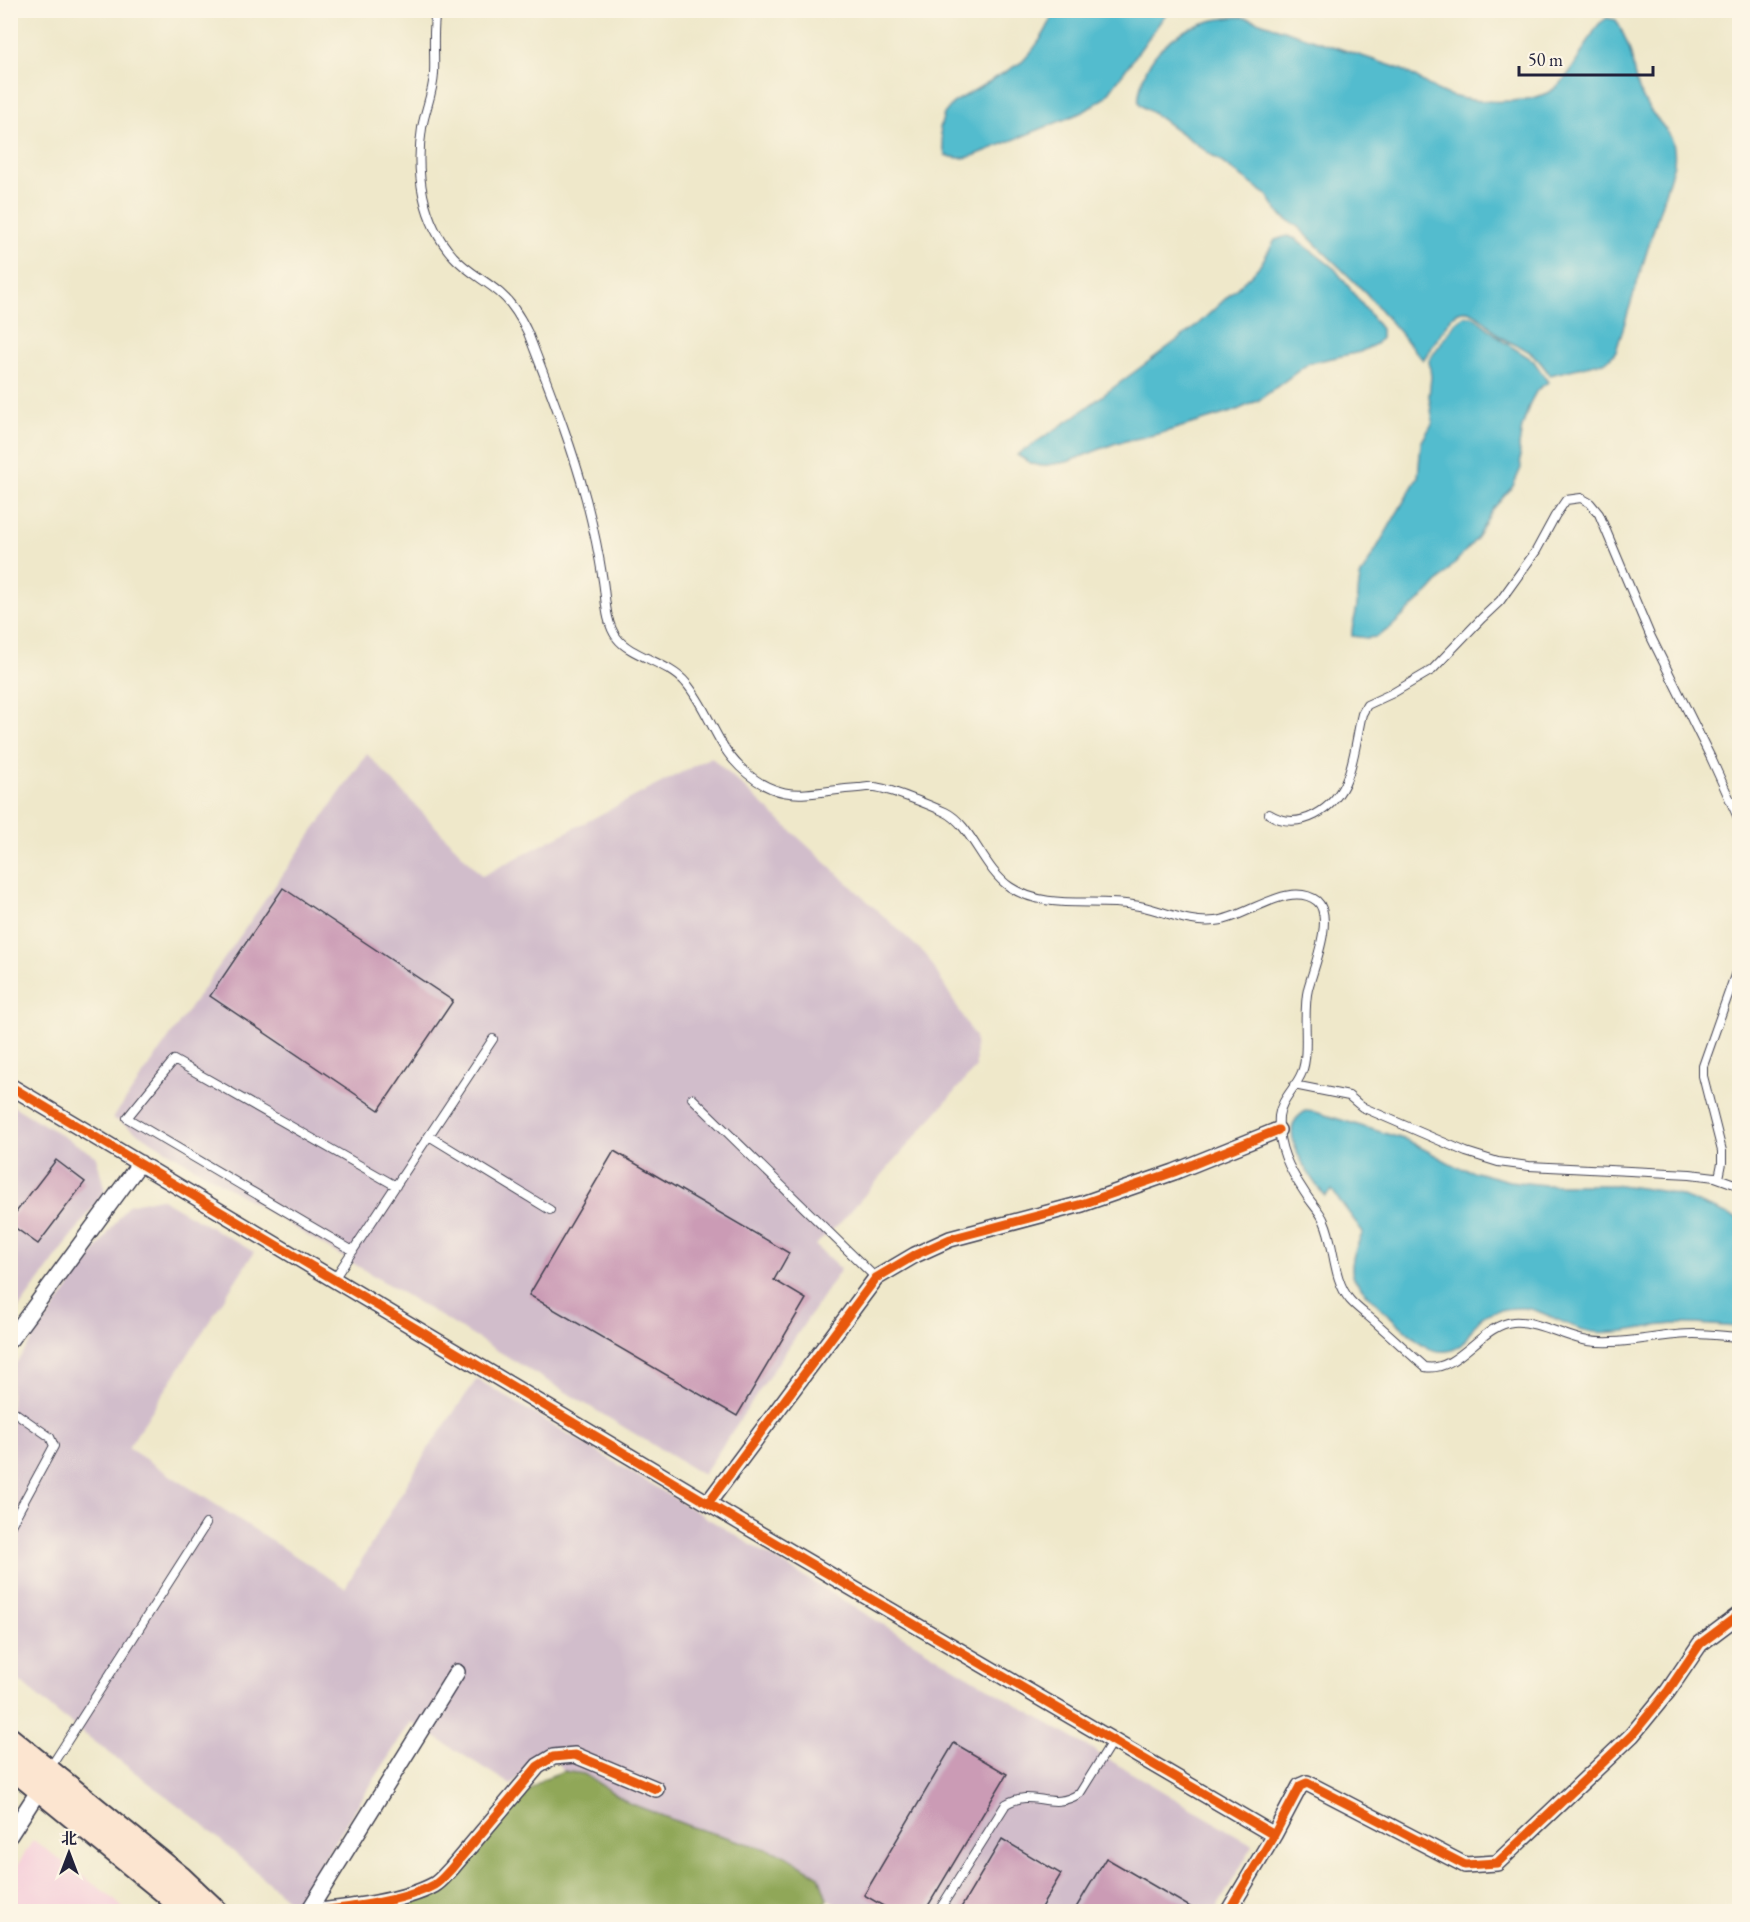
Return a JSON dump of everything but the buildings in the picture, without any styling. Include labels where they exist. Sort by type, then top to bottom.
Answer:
[{"type":"main road","points":[[10,1739],[44,1780],[186,1911]]},
{"type":"main road","points":[[10,1766],[44,1780],[180,1877],[218,1911]]},
{"type":"street","points":[[10,1086],[708,1503],[1274,1835]]},
{"type":"street","points":[[708,1503],[876,1278],[915,1255],[950,1239],[1082,1204],[1174,1172],[1278,1130]]},
{"type":"street","points":[[13,1332],[140,1163]]},
{"type":"street","points":[[1228,1911],[1274,1835],[1300,1786],[1307,1783],[1465,1865],[1497,1863],[1632,1735],[1668,1691],[1700,1644],[1740,1614]]},
{"type":"street","points":[[309,1911],[457,1672]]},
{"type":"street","points":[[309,1911],[387,1900],[415,1893],[436,1884],[452,1869],[538,1766],[553,1757],[575,1755],[656,1789]]},
{"type":"street","points":[[10,1836],[44,1780]]},
{"type":"lane","points":[[436,10],[433,43],[434,75],[423,125],[420,155],[421,177],[429,216],[436,233],[452,255],[461,265],[507,300],[523,321],[574,460],[596,543],[612,629],[619,641],[685,681],[730,756],[746,773],[762,784],[788,794],[807,795],[842,789],[875,787],[944,812],[953,816],[959,823],[994,873],[1022,894],[1045,900],[1132,904],[1187,919],[1211,922],[1239,915],[1274,898],[1288,895],[1303,895],[1316,900],[1324,913],[1324,927],[1307,996],[1303,1071],[1280,1109],[1278,1130],[1282,1151],[1304,1192],[1324,1221],[1333,1259],[1347,1296],[1425,1367],[1439,1367],[1448,1363],[1495,1328],[1513,1322],[1588,1341],[1640,1340],[1693,1334],[1740,1337]]},
{"type":"lane","points":[[1269,813],[1282,820],[1297,820],[1316,815],[1328,806],[1347,778],[1362,714],[1367,705],[1432,670],[1500,601],[1536,550],[1566,500],[1581,498],[1590,503],[1599,514],[1650,635],[1740,822]]},
{"type":"lane","points":[[1719,1178],[1722,1151],[1703,1076],[1703,1066],[1740,961]]},
{"type":"lane","points":[[334,1279],[493,1039]]},
{"type":"lane","points":[[353,1251],[127,1118],[174,1060],[396,1186]]},
{"type":"lane","points":[[1294,1085],[1349,1096],[1362,1107],[1466,1152],[1498,1162],[1529,1166],[1690,1174],[1719,1178],[1740,1186]]},
{"type":"lane","points":[[692,1098],[876,1278]]},
{"type":"lane","points":[[429,1136],[550,1210]]},
{"type":"lane","points":[[10,1409],[50,1437],[54,1446],[10,1527]]},
{"type":"lane","points":[[44,1780],[206,1524]]},
{"type":"lane","points":[[938,1911],[1006,1804],[1027,1797],[1054,1802],[1072,1798],[1080,1793],[1113,1740]]},
{"type":"shaded area","points":[[367,754],[482,876],[711,757],[927,956],[975,1037],[976,1067],[842,1221],[815,1245],[841,1269],[703,1475],[113,1118]]},
{"type":"shaded area","points":[[10,1104],[96,1156],[105,1191],[11,1319]]},
{"type":"shaded area","points":[[160,1198],[254,1252],[128,1448],[345,1588],[428,1449],[477,1379],[1253,1845],[1215,1911],[851,1911],[827,1899],[819,1876],[629,1803],[584,1774],[564,1771],[547,1747],[511,1785],[411,1722],[294,1905],[196,1819],[61,1716],[11,1674],[11,1641],[16,1632],[10,1625],[11,1370],[128,1205]]},
{"type":"shaded area","points":[[33,1840],[109,1895],[126,1911],[11,1911],[11,1875]]},
{"type":"green space","points":[[564,1771],[584,1774],[629,1803],[689,1826],[783,1854],[819,1876],[827,1899],[822,1912],[360,1912],[445,1886],[455,1878],[529,1790],[543,1779]]},
{"type":"water","points":[[1054,11],[1168,11],[1105,98],[1083,112],[973,156],[959,158],[945,155],[940,128],[944,114],[953,103],[1022,62],[1041,38]]},
{"type":"water","points":[[1241,17],[1401,69],[1433,88],[1450,95],[1478,101],[1524,100],[1556,88],[1570,72],[1599,24],[1607,18],[1616,20],[1629,49],[1642,96],[1672,140],[1674,164],[1616,351],[1607,361],[1550,375],[1531,353],[1502,338],[1479,317],[1466,311],[1459,312],[1452,317],[1423,360],[1366,293],[1297,226],[1280,215],[1267,195],[1139,103],[1141,85],[1147,69],[1166,44],[1193,27],[1225,18]]},
{"type":"water","points":[[1287,236],[1296,239],[1335,269],[1381,329],[1381,338],[1376,344],[1360,352],[1309,363],[1259,400],[1235,411],[1158,434],[1116,443],[1067,462],[1041,466],[1032,464],[1017,455],[1071,419],[1195,327],[1252,274],[1261,264],[1275,240]]},
{"type":"water","points":[[1464,316],[1476,318],[1504,342],[1533,360],[1548,382],[1537,390],[1522,427],[1519,446],[1521,468],[1513,486],[1493,509],[1476,539],[1430,591],[1389,629],[1376,637],[1352,636],[1361,575],[1418,477],[1421,443],[1433,422],[1429,396],[1431,377],[1429,360],[1456,322]]},
{"type":"water","points":[[1305,1111],[1407,1140],[1457,1167],[1509,1181],[1545,1185],[1620,1185],[1661,1191],[1739,1219],[1739,1327],[1675,1324],[1604,1333],[1574,1327],[1538,1311],[1511,1308],[1495,1311],[1481,1318],[1459,1347],[1441,1351],[1427,1347],[1364,1291],[1353,1276],[1353,1259],[1363,1232],[1332,1190],[1325,1196],[1301,1160],[1293,1139],[1292,1129],[1296,1120]]},
{"type":"cycle path","points":[[10,1086],[748,1527],[1274,1835]]},
{"type":"cycle path","points":[[708,1503],[876,1278],[915,1255],[950,1239],[1082,1204],[1174,1172],[1278,1130]]},
{"type":"cycle path","points":[[1228,1912],[1300,1786],[1307,1783],[1465,1865],[1497,1863],[1632,1735],[1668,1691],[1700,1644],[1740,1614]]},
{"type":"cycle path","points":[[310,1912],[391,1900],[434,1885],[451,1869],[538,1766],[553,1757],[575,1755],[656,1789]]}]
